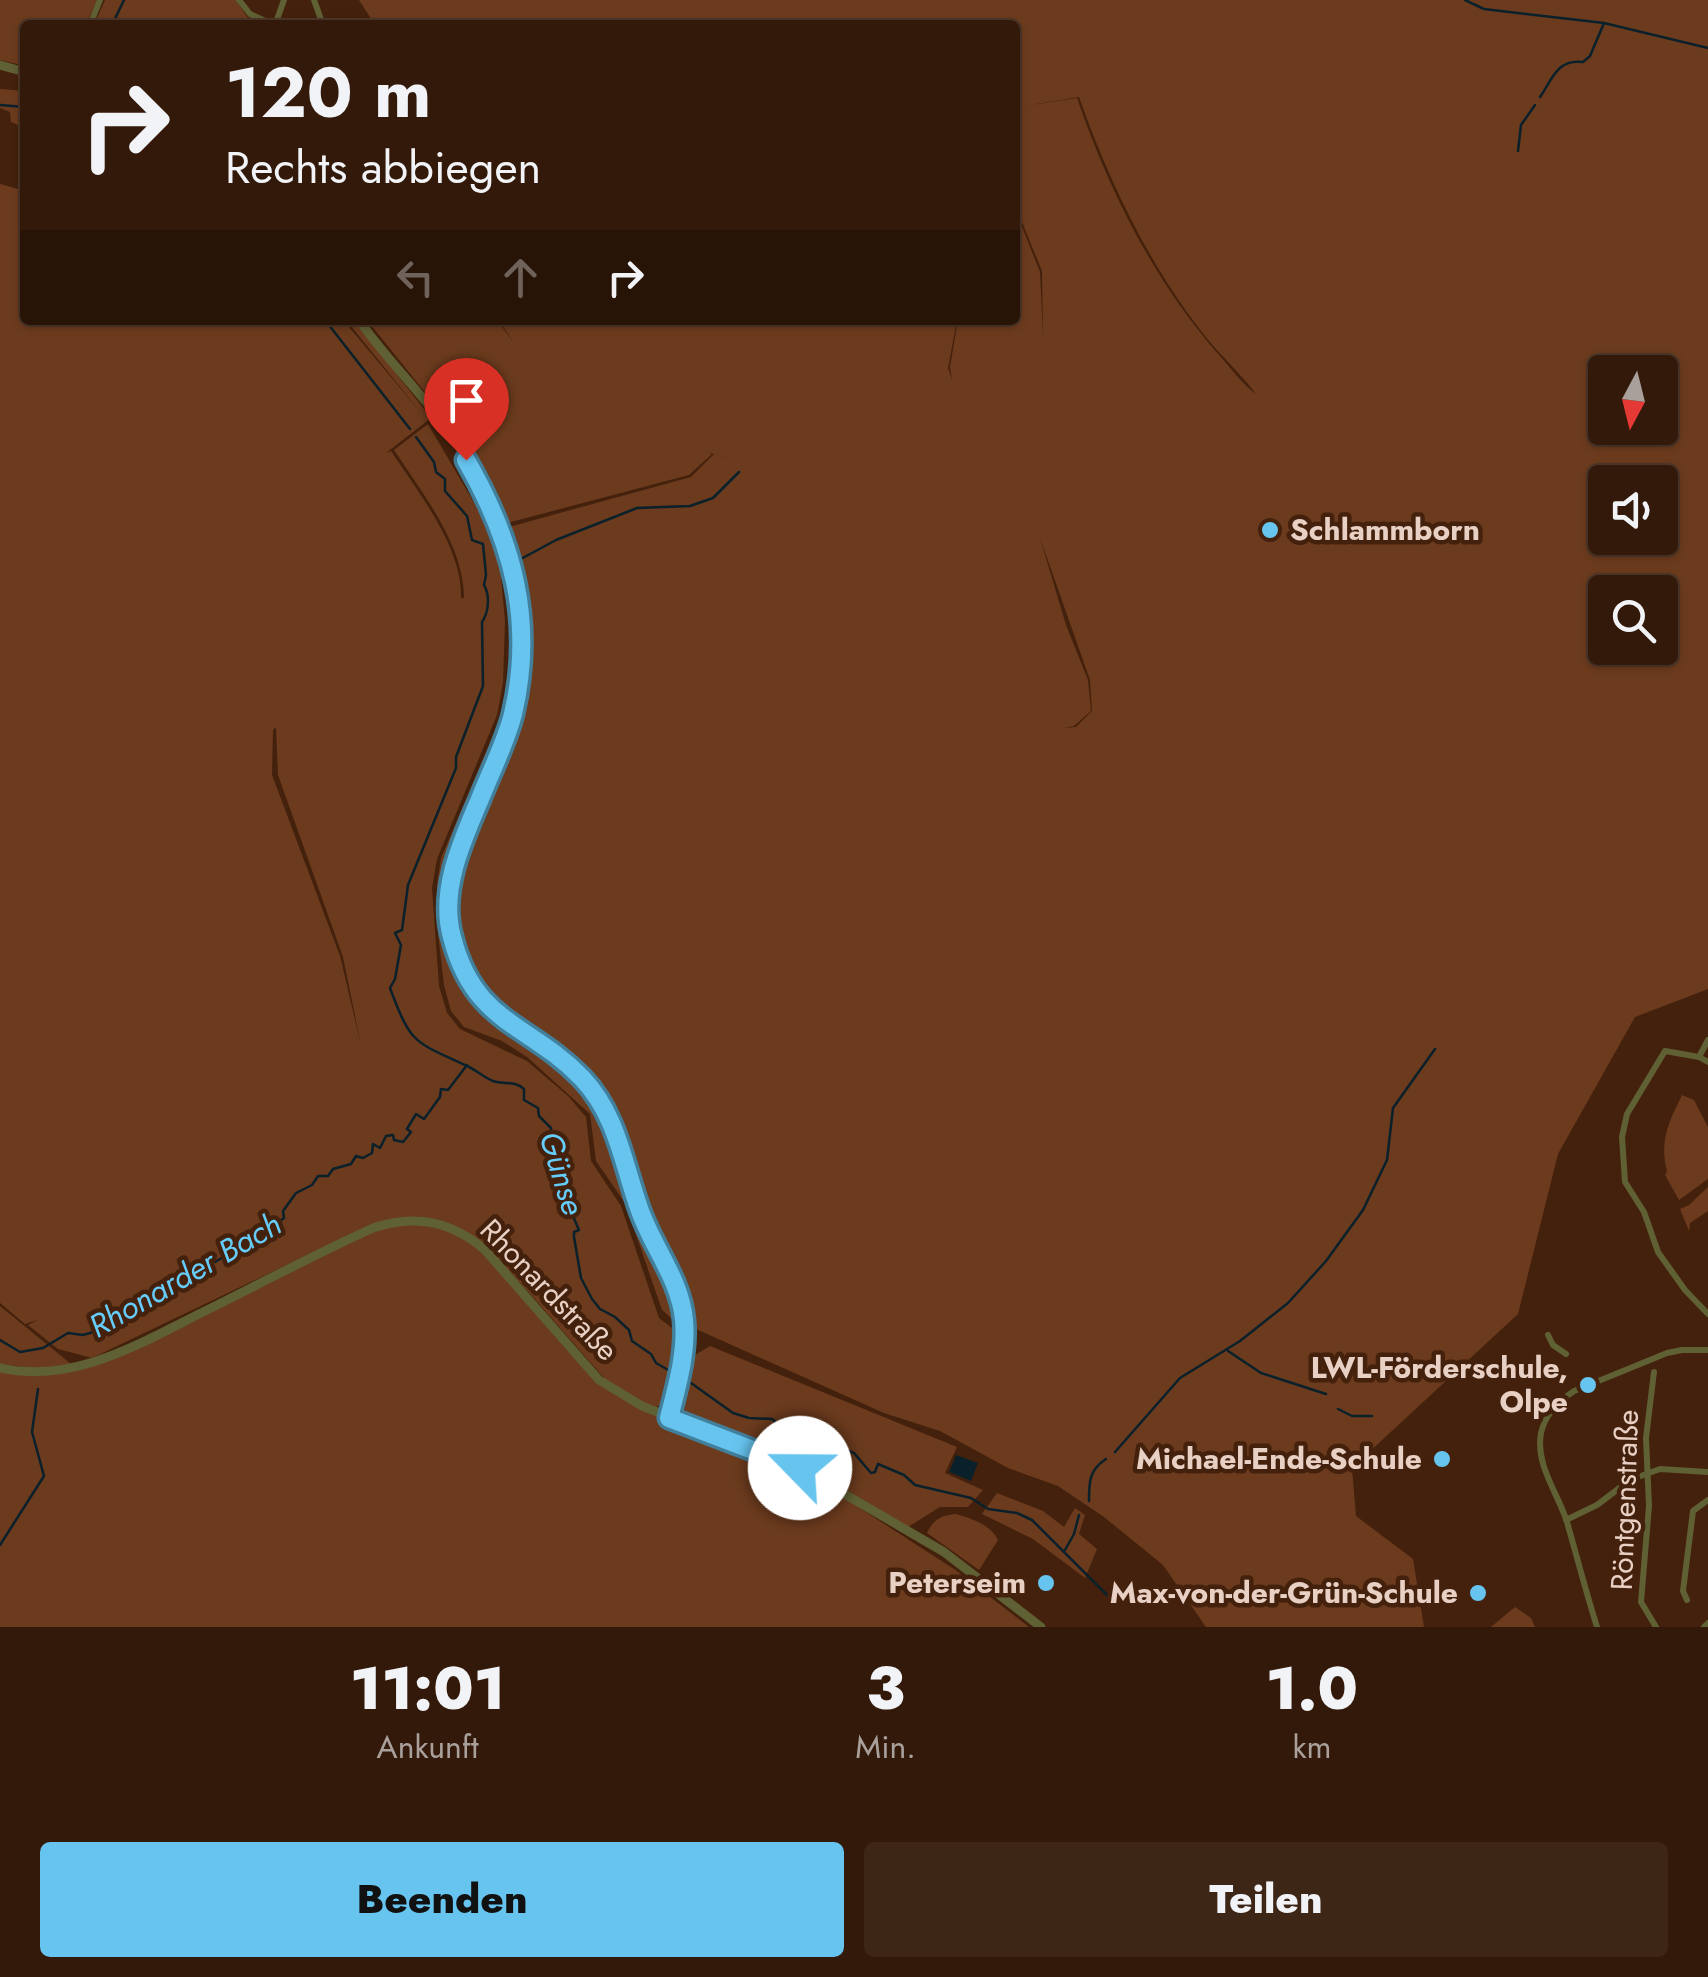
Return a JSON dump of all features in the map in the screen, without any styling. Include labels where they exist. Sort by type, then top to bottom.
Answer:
[{"type":"street","points":[[239,0],[250,14],[264,20]]},
{"type":"street","points":[[363,325],[438,418],[466,460],[498,518],[520,603],[519,674],[512,716],[462,842],[451,886],[450,931],[458,961],[484,1004],[582,1078],[614,1128],[639,1208],[677,1288],[684,1318],[681,1368],[669,1418]]},
{"type":"street","points":[[1700,1056],[1708,1040]]},
{"type":"street","points":[[1707,1312],[1684,1290],[1658,1252],[1644,1212],[1627,1190],[1622,1137],[1627,1114],[1665,1051],[1700,1056],[1708,1062]]},
{"type":"street","name":"Rhonardstraße","points":[[0,1368],[48,1372],[114,1355],[374,1228],[422,1220],[444,1224],[476,1243],[599,1380],[620,1395],[815,1476],[944,1552],[1041,1627]]},
{"type":"street","points":[[1548,1335],[1552,1345],[1566,1354]]},
{"type":"street","points":[[1597,1627],[1566,1520],[1540,1452],[1541,1432],[1551,1411],[1574,1391],[1682,1350],[1708,1350]]},
{"type":"street","name":"Röntgenstraße","points":[[1654,1372],[1646,1438],[1649,1506],[1641,1602],[1656,1627]]},
{"type":"street","points":[[1566,1520],[1598,1505],[1630,1480],[1660,1469],[1708,1472]]},
{"type":"street","points":[[1687,1600],[1683,1591],[1693,1510],[1708,1500]]},
{"type":"shaded area","points":[[0,0],[97,0],[88,20],[20,20],[20,65],[0,60]]},
{"type":"shaded area","points":[[105,0],[236,0],[247,17],[254,20],[96,20]]},
{"type":"shaded area","points":[[359,0],[1708,0],[1708,989],[1635,1017],[1558,1154],[1518,1314],[1352,1468],[1356,1516],[1413,1559],[1424,1627],[1206,1627],[1163,1565],[1058,1486],[1008,1468],[940,1431],[884,1413],[696,1329],[677,1276],[643,1208],[634,1206],[674,1291],[679,1325],[662,1310],[625,1203],[596,1161],[590,1114],[527,1057],[502,1041],[464,1027],[451,1011],[437,925],[441,858],[502,714],[508,671],[516,675],[509,715],[453,864],[447,900],[448,935],[459,971],[490,1015],[567,1070],[597,1106],[603,1100],[573,1068],[487,1001],[473,984],[456,949],[451,915],[454,882],[505,749],[515,716],[522,668],[522,621],[505,528],[691,477],[714,454],[704,451],[712,454],[689,475],[507,523],[473,460],[371,325],[501,325],[514,343],[502,325],[956,325],[948,368],[952,380],[950,367],[957,325],[1020,325],[1020,222],[1040,272],[1043,337],[1042,271],[1020,217],[1020,20],[372,20]],"holes":[[[1079,97],[1103,160],[1166,281],[1205,336],[1256,394],[1196,327],[1154,266],[1119,201],[1077,98],[1024,106]],[[1040,538],[1090,680],[1092,711],[1076,727],[1065,728],[1074,726],[1091,711],[1088,680],[1066,625]]]},
{"type":"shaded area","points":[[0,89],[20,91],[20,126],[11,122],[10,112],[0,108]]},
{"type":"shaded area","points":[[0,184],[20,190],[20,325],[347,325],[422,414],[350,325],[358,325],[431,418],[386,453],[391,451],[437,521],[455,560],[464,598],[462,578],[449,539],[394,450],[428,424],[490,530],[499,556],[505,621],[503,683],[497,715],[437,859],[432,888],[439,986],[447,1013],[460,1029],[527,1061],[586,1117],[591,1161],[621,1206],[659,1318],[681,1335],[670,1400],[654,1408],[604,1378],[514,1276],[479,1243],[461,1230],[420,1218],[368,1226],[92,1358],[58,1349],[28,1325],[37,1320],[25,1324],[0,1303]],"holes":[[[276,727],[278,775],[343,957],[361,1045],[340,956],[272,775]]]},
{"type":"shaded area","points":[[1682,1095],[1694,1100],[1708,1127],[1708,1179],[1679,1200],[1665,1175],[1664,1150],[1669,1123]]},
{"type":"shaded area","points":[[1708,1187],[1708,1211],[1690,1223],[1689,1231],[1680,1209]]},
{"type":"shaded area","points":[[419,1221],[465,1237],[485,1254],[596,1383],[671,1423],[798,1472],[841,1496],[954,1569],[1029,1627],[0,1627],[0,1370],[37,1376],[78,1369],[372,1230]]},
{"type":"shaded area","points":[[0,1306],[71,1364],[44,1369],[0,1364]]},
{"type":"shaded area","points":[[710,1346],[957,1447],[945,1473],[983,1490],[968,1507],[940,1507],[908,1527],[801,1462],[693,1421],[679,1399],[680,1385],[688,1359]]},
{"type":"shaded area","points":[[997,1493],[1043,1511],[1064,1527],[1075,1508],[1085,1515],[1079,1534],[1097,1549],[1085,1578],[1033,1539],[982,1514]]},
{"type":"shaded area","points":[[955,1514],[985,1526],[998,1540],[979,1570],[927,1533],[938,1519]]},
{"type":"shaded area","points":[[1515,1607],[1531,1618],[1535,1627],[1491,1627]]},
{"type":"water","points":[[956,1455],[978,1463],[971,1481],[949,1472]]},
{"type":"waterway","points":[[114,20],[124,0]]},
{"type":"waterway","points":[[1465,0],[1484,9],[1604,23],[1708,48]]},
{"type":"waterway","points":[[1540,97],[1561,67],[1583,62],[1590,56],[1604,23]]},
{"type":"waterway","name":"Günse","points":[[0,105],[20,107]]},
{"type":"waterway","points":[[1518,151],[1521,125],[1535,105]]},
{"type":"waterway","name":"Günse","points":[[329,325],[410,429]]},
{"type":"waterway","name":"Günse","points":[[416,437],[434,462],[436,472],[445,479],[445,491],[467,516],[472,540],[483,544],[488,604],[482,622],[483,686],[456,757],[456,768],[408,885],[402,930],[395,933],[401,945],[390,988],[409,1031],[424,1045],[493,1081],[524,1089],[524,1100],[538,1108],[539,1116],[551,1128],[551,1153],[558,1155],[565,1198],[579,1230],[574,1237],[581,1278],[592,1299],[629,1330],[632,1341],[651,1354],[656,1363],[677,1375]]},
{"type":"waterway","points":[[519,560],[556,540],[637,508],[690,506],[713,498],[739,472]]},
{"type":"waterway","points":[[1115,1452],[1180,1378],[1240,1341],[1288,1303],[1326,1261],[1363,1210],[1387,1160],[1393,1108],[1435,1049]]},
{"type":"waterway","name":"Rhonarder Bach","points":[[0,1340],[20,1352],[43,1348],[68,1333],[83,1335],[100,1330],[196,1266],[206,1267],[213,1254],[215,1262],[225,1256],[226,1249],[238,1248],[242,1238],[250,1238],[254,1231],[261,1234],[284,1218],[283,1211],[296,1193],[312,1185],[318,1176],[328,1176],[333,1169],[351,1164],[356,1156],[363,1158],[372,1153],[373,1144],[380,1148],[386,1136],[393,1135],[394,1140],[403,1142],[411,1132],[407,1129],[416,1114],[424,1119],[440,1097],[441,1089],[448,1090],[467,1065]]},
{"type":"waterway","points":[[1228,1351],[1261,1373],[1326,1394]]},
{"type":"waterway","name":"Günse","points":[[684,1378],[733,1413],[772,1419],[787,1431],[854,1453],[871,1473],[878,1464],[904,1475],[915,1485],[971,1498],[988,1509],[1017,1513],[1032,1520],[1108,1596]]},
{"type":"waterway","points":[[0,1545],[44,1476],[32,1432],[38,1389]]},
{"type":"waterway","points":[[1338,1409],[1352,1416],[1372,1416]]},
{"type":"waterway","points":[[1089,1501],[1091,1477],[1106,1459]]},
{"type":"waterway","points":[[1065,1550],[1079,1515]]},
{"type":"place","name":"Schlammborn","points":[[1270,530]]},
{"type":"place","name":"LWL-Förderschule, Olpe","points":[[1588,1385]]},
{"type":"place","name":"Michael-Ende-Schule","points":[[1442,1459]]},
{"type":"place","name":"Peterseim","points":[[1046,1583]]},
{"type":"place","name":"Max-von-der-Grün-Schule","points":[[1478,1593]]},
{"type":"route","points":[[466,460],[498,518],[510,552],[520,603],[519,674],[512,716],[454,872],[449,901],[450,931],[458,961],[484,1004],[582,1078],[614,1128],[639,1208],[677,1288],[684,1318],[683,1359],[669,1418],[800,1468]]}]
